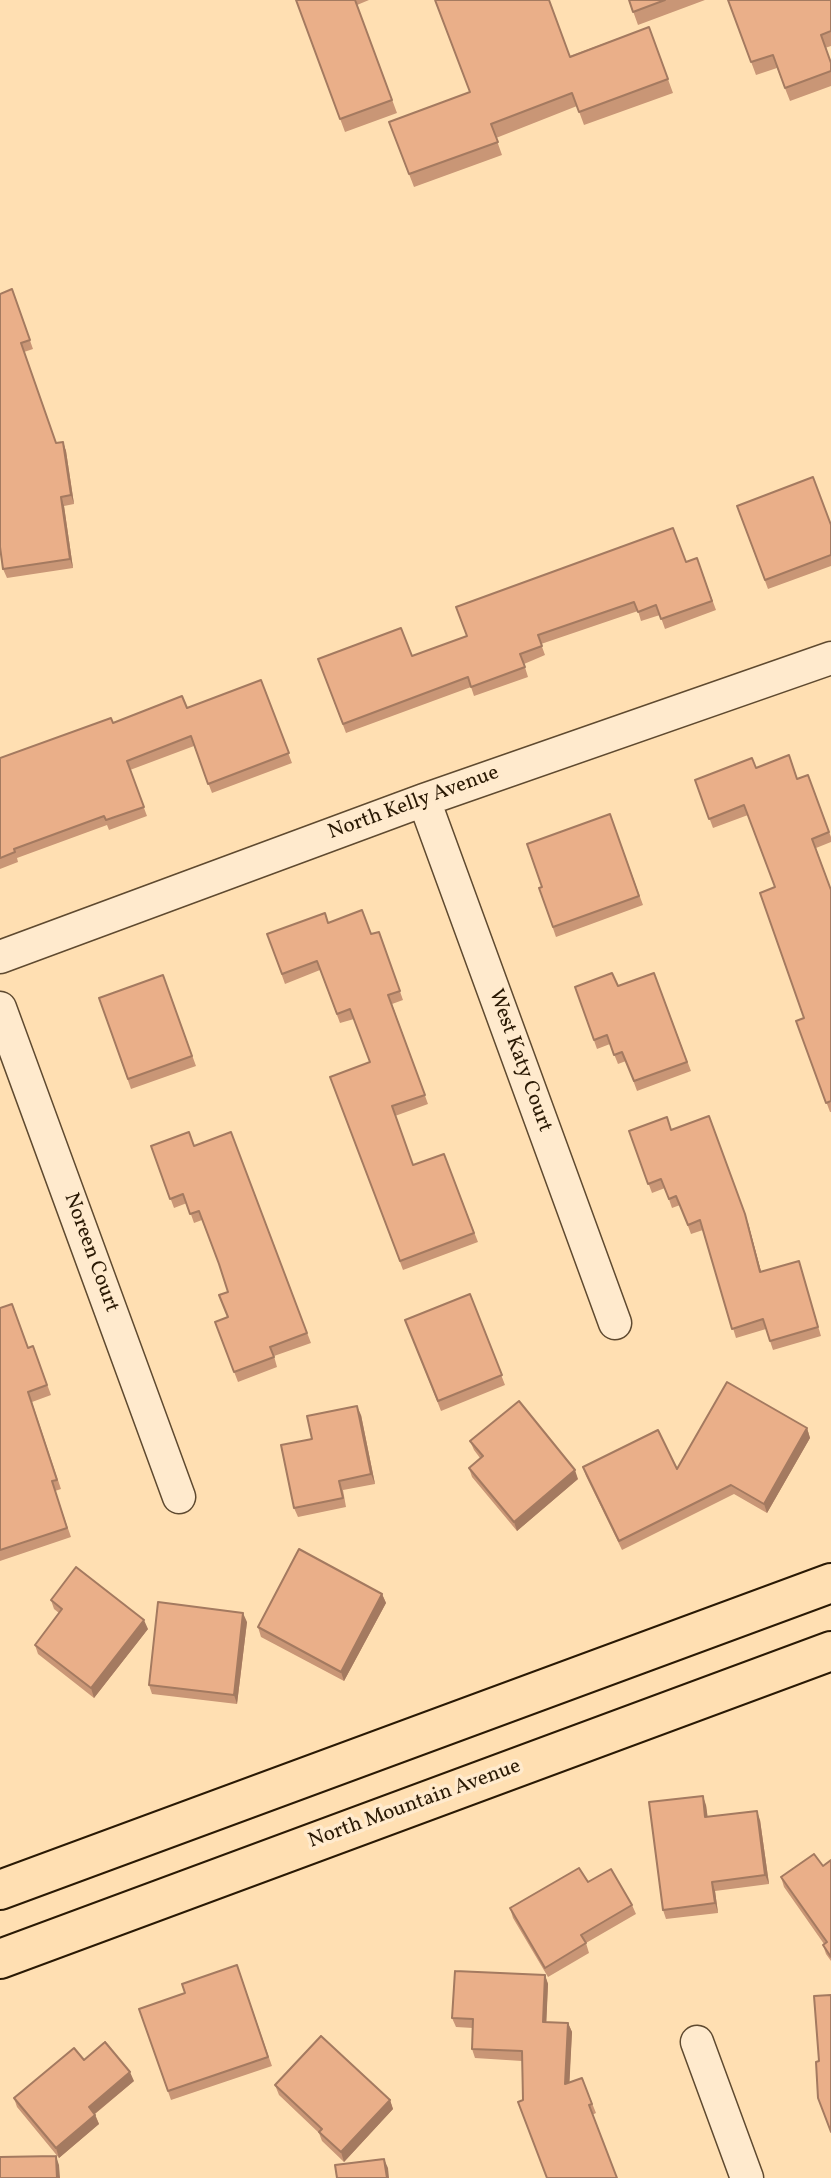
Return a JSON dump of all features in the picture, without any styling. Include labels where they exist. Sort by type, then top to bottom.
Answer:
[{"type":"main road","points":[[0,1890],[831,1583]]},
{"type":"main road","name":"North Mountain Avenue","points":[[0,1959],[831,1651]]},
{"type":"street","name":"North Kelly Avenue","points":[[0,957],[424,800],[831,658]]},
{"type":"street","name":"West Katy Court","points":[[424,800],[615,1323]]},
{"type":"street","name":"Noreen Court","points":[[0,1008],[179,1497]]},
{"type":"street","points":[[697,2042],[747,2178]]},
{"type":"building","points":[[296,0],[355,0],[392,100],[340,119]]},
{"type":"building","points":[[435,0],[549,0],[570,57],[649,27],[668,79],[579,112],[572,93],[491,124],[498,142],[409,174],[389,122],[470,92]]},
{"type":"building","points":[[629,0],[665,0],[633,12]]},
{"type":"building","points":[[728,0],[831,0],[831,31],[821,35],[831,63],[831,71],[785,88],[773,55],[751,62]]},
{"type":"building","points":[[12,289],[30,340],[21,343],[56,443],[63,442],[71,495],[61,497],[70,559],[3,569],[0,547],[0,294]]},
{"type":"building","points":[[813,477],[831,525],[831,555],[765,580],[737,506]]},
{"type":"building","points":[[673,528],[686,562],[697,558],[712,601],[661,619],[656,605],[638,612],[634,602],[538,635],[542,646],[520,654],[525,667],[471,687],[468,677],[343,724],[318,659],[401,628],[412,656],[467,636],[456,607]]},
{"type":"building","points":[[261,680],[289,753],[208,784],[191,736],[127,761],[144,807],[106,820],[104,816],[14,849],[15,852],[0,858],[0,758],[111,718],[113,723],[182,696],[187,708]]},
{"type":"building","points":[[789,755],[797,779],[808,775],[829,832],[812,839],[831,890],[831,1101],[826,1103],[796,1021],[804,1018],[760,893],[775,887],[744,805],[709,819],[695,780],[752,758],[756,768]]},
{"type":"building","points":[[610,814],[639,896],[553,927],[527,844]]},
{"type":"building","points":[[362,910],[371,934],[379,932],[400,991],[388,995],[425,1095],[392,1106],[413,1165],[444,1154],[474,1233],[400,1261],[330,1077],[370,1062],[350,1009],[337,1014],[317,961],[282,974],[267,934],[325,913],[328,923]]},
{"type":"building","points":[[612,973],[618,986],[654,973],[687,1062],[634,1081],[622,1052],[614,1055],[607,1035],[594,1040],[575,987]]},
{"type":"building","points":[[163,975],[192,1056],[128,1079],[99,998]]},
{"type":"building","points":[[709,1116],[745,1214],[760,1272],[799,1261],[818,1327],[770,1341],[763,1319],[732,1329],[700,1220],[688,1225],[676,1196],[669,1199],[661,1179],[648,1184],[629,1131],[667,1117],[671,1130]]},
{"type":"building","points":[[189,1132],[194,1146],[231,1132],[307,1333],[270,1347],[274,1357],[234,1372],[215,1322],[228,1317],[219,1295],[228,1292],[219,1264],[199,1211],[190,1214],[183,1194],[170,1199],[151,1146]]},
{"type":"building","points":[[470,1294],[502,1375],[438,1401],[405,1320]]},
{"type":"building","points":[[12,1304],[28,1348],[33,1346],[47,1385],[28,1392],[57,1480],[52,1481],[67,1528],[0,1550],[0,1308]]},
{"type":"building","points":[[727,1382],[807,1428],[764,1504],[731,1485],[619,1541],[583,1467],[658,1430],[677,1469]]},
{"type":"building","points":[[519,1401],[575,1470],[514,1522],[469,1468],[483,1456],[470,1441]]},
{"type":"building","points":[[357,1406],[371,1474],[339,1481],[343,1498],[294,1508],[281,1445],[312,1439],[307,1416]]},
{"type":"building","points":[[299,1549],[382,1594],[341,1672],[258,1627]]},
{"type":"building","points":[[76,1567],[144,1620],[91,1688],[35,1645],[62,1609],[51,1600]]},
{"type":"building","points":[[158,1602],[243,1613],[234,1695],[149,1685]]},
{"type":"building","points":[[703,1796],[705,1817],[757,1811],[765,1875],[712,1882],[715,1903],[663,1910],[649,1802]]},
{"type":"building","points":[[814,1854],[823,1866],[831,1860],[831,1957],[823,1945],[827,1942],[781,1877]]},
{"type":"building","points":[[579,1868],[588,1882],[611,1869],[632,1905],[581,1935],[586,1943],[545,1968],[510,1908]]},
{"type":"building","points":[[237,1965],[268,2057],[168,2091],[139,2009],[185,1993],[182,1984]]},
{"type":"building","points":[[455,1971],[545,1975],[543,2022],[568,2023],[565,2084],[582,2078],[592,2104],[589,2105],[617,2178],[547,2178],[518,2102],[523,2100],[522,2051],[472,2049],[473,2019],[452,2018]]},
{"type":"building","points":[[831,1995],[831,2132],[818,2098],[816,2062],[819,2061],[814,1996]]},
{"type":"building","points":[[321,2036],[390,2100],[341,2152],[319,2132],[322,2129],[275,2085]]},
{"type":"building","points":[[105,2042],[130,2072],[89,2107],[95,2115],[56,2148],[14,2098],[74,2048],[84,2060]]},
{"type":"building","points":[[56,2156],[57,2178],[0,2178],[0,2157]]},
{"type":"building","points":[[384,2159],[387,2178],[337,2178],[335,2165]]}]
